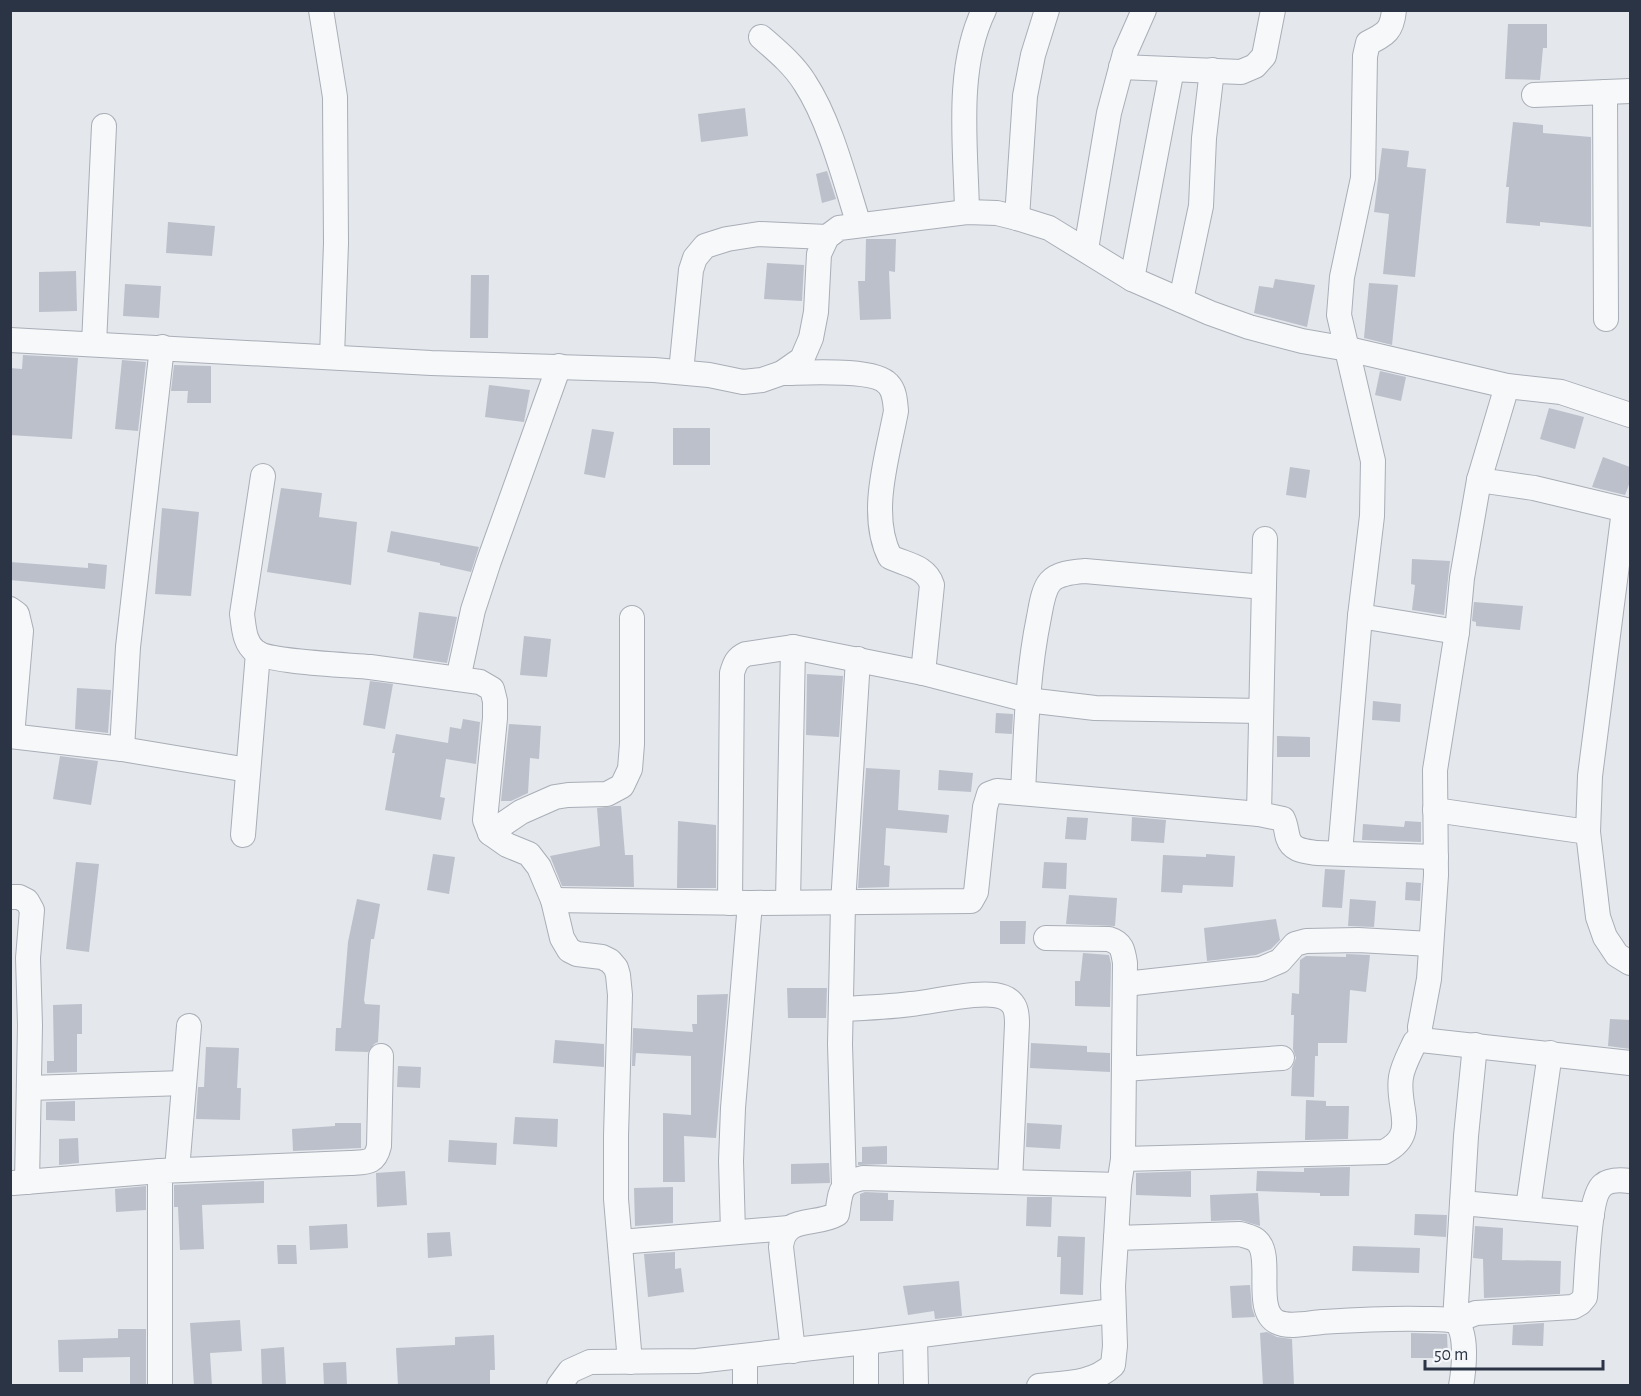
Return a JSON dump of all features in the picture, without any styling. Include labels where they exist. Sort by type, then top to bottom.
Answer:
[{"type":"street","points":[[321,10],[335,97],[336,243],[332,357]]},
{"type":"street","points":[[967,212],[965,107],[967,71],[972,44],[984,10]]},
{"type":"street","points":[[1017,218],[1025,96],[1033,55],[1047,10]]},
{"type":"street","points":[[1086,249],[1109,113],[1125,53],[1144,10]]},
{"type":"street","points":[[1121,67],[1241,72],[1255,66],[1264,56],[1273,10]]},
{"type":"street","points":[[1341,854],[1360,616],[1372,516],[1374,461],[1339,315],[1342,277],[1363,178],[1365,56],[1368,43],[1385,34],[1393,24],[1394,10]]},
{"type":"street","points":[[761,37],[787,59],[805,83],[818,107],[859,225]]},
{"type":"street","points":[[1132,279],[1172,69]]},
{"type":"street","points":[[1181,300],[1201,206],[1204,138],[1212,70]]},
{"type":"street","points":[[1534,95],[1630,91]]},
{"type":"street","points":[[1605,92],[1606,319]]},
{"type":"street","points":[[94,344],[104,126]]},
{"type":"street","points":[[10,340],[431,363],[681,372],[743,382],[762,380],[782,373],[802,359],[811,338],[816,312],[819,254],[827,237],[839,228],[967,212],[997,213],[1049,228],[1132,279],[1249,327],[1302,341],[1348,349],[1507,386],[1561,392],[1630,415]]},
{"type":"street","points":[[681,372],[691,270],[695,258],[705,246],[727,239],[759,234],[827,237]]},
{"type":"street","points":[[123,749],[128,647],[162,347]]},
{"type":"street","points":[[458,679],[473,610],[559,366]]},
{"type":"street","points":[[782,373],[864,374],[879,377],[889,384],[895,396],[896,411],[880,511],[880,530],[890,556],[921,569],[929,576],[932,585],[923,673]]},
{"type":"street","points":[[1421,1040],[1420,1027],[1429,979],[1436,875],[1435,770],[1457,632],[1462,578],[1479,480],[1507,386]]},
{"type":"street","points":[[263,476],[242,615],[244,633],[249,644],[258,653],[276,658],[480,682],[492,689],[495,718],[485,820],[490,833],[507,845],[529,854],[539,867],[553,900],[562,938],[569,950],[577,954],[602,957],[616,968],[620,995],[616,1199],[630,1362]]},
{"type":"street","points":[[1479,480],[1534,488],[1627,510],[1590,776],[1588,832],[1598,917],[1605,937],[1617,955],[1630,963]]},
{"type":"street","points":[[1259,814],[1265,539]]},
{"type":"street","points":[[1023,792],[1027,700],[1035,636],[1050,582],[1059,576],[1085,571],[1264,587]]},
{"type":"street","points":[[10,609],[17,614],[21,631],[11,736],[123,749],[248,770]]},
{"type":"street","points":[[1360,616],[1457,632]]},
{"type":"street","points":[[490,833],[521,812],[555,797],[607,794],[622,786],[630,769],[632,744],[632,618]]},
{"type":"street","points":[[733,1232],[731,1161],[740,903],[732,673],[739,657],[793,647],[923,673],[1027,700],[1118,709],[1261,711]]},
{"type":"street","points":[[788,902],[793,647]]},
{"type":"street","points":[[243,835],[258,653]]},
{"type":"street","points":[[620,1242],[789,1228],[830,1218],[837,1214],[840,1193],[844,1185],[840,1089],[843,904],[858,659]]},
{"type":"street","points":[[553,900],[843,904],[971,901],[976,892],[985,807],[989,794],[997,791],[1259,814],[1283,819],[1288,839],[1292,846],[1299,850],[1317,853],[1436,857]]},
{"type":"street","points":[[1435,810],[1588,832]]},
{"type":"street","points":[[10,897],[19,897],[27,901],[32,910],[28,958],[29,1088],[19,1182],[372,1160],[377,1155],[379,1146],[381,1056]]},
{"type":"street","points":[[1039,1386],[1088,1381],[1104,1373],[1113,1365],[1116,1238],[1123,1159],[1125,963],[1123,947],[1109,939],[1046,938]]},
{"type":"street","points":[[1125,984],[1261,969],[1280,960],[1295,944],[1306,941],[1358,940],[1431,944]]},
{"type":"street","points":[[842,1009],[910,1005],[977,995],[994,995],[1012,1002],[1016,1008],[1017,1024],[1010,1182]]},
{"type":"street","points":[[160,1386],[168,1171],[184,1083],[189,1026]]},
{"type":"street","points":[[1123,1159],[1384,1152],[1396,1146],[1404,1135],[1401,1077],[1415,1042],[1421,1040],[1630,1063]]},
{"type":"street","points":[[1455,1321],[1466,1136],[1475,1045]]},
{"type":"street","points":[[1528,1208],[1550,1053]]},
{"type":"street","points":[[1124,1069],[1282,1058]]},
{"type":"street","points":[[29,1088],[184,1083]]},
{"type":"street","points":[[844,1185],[852,1180],[863,1178],[1119,1185]]},
{"type":"street","points":[[1116,1238],[1240,1234],[1250,1236],[1259,1242],[1263,1251],[1266,1302],[1269,1312],[1275,1321],[1284,1324],[1384,1317],[1455,1321],[1476,1313],[1565,1308],[1580,1303],[1585,1297],[1592,1215],[1599,1190],[1602,1185],[1618,1180],[1630,1181]]},
{"type":"street","points":[[1462,1203],[1592,1215]]},
{"type":"street","points":[[789,1228],[782,1236],[781,1247],[793,1351]]},
{"type":"street","points":[[559,1386],[570,1371],[590,1362],[697,1361],[745,1357],[1113,1311]]},
{"type":"street","points":[[1455,1321],[1460,1325],[1464,1341],[1461,1386]]},
{"type":"street","points":[[915,1337],[916,1386]]},
{"type":"street","points":[[866,1342],[866,1386]]},
{"type":"street","points":[[745,1357],[745,1386]]},
{"type":"building","points":[[1508,24],[1547,24],[1547,48],[1543,48],[1540,80],[1505,79]]},
{"type":"building","points":[[745,108],[748,136],[701,142],[698,114]]},
{"type":"building","points":[[1513,122],[1543,125],[1543,133],[1591,137],[1591,227],[1540,222],[1540,226],[1506,223],[1509,187],[1506,187]]},
{"type":"building","points":[[1382,148],[1409,151],[1407,167],[1426,169],[1415,277],[1383,274],[1389,214],[1374,212]]},
{"type":"building","points":[[827,171],[836,199],[822,203],[816,174]]},
{"type":"building","points":[[168,222],[215,226],[212,256],[166,253]]},
{"type":"building","points":[[866,239],[896,239],[895,272],[889,271],[891,319],[860,320],[858,281],[865,281]]},
{"type":"building","points":[[767,263],[804,265],[802,301],[764,299]]},
{"type":"building","points":[[76,271],[77,311],[39,312],[39,272]]},
{"type":"building","points":[[471,275],[489,275],[488,338],[470,338]]},
{"type":"building","points":[[1275,279],[1315,285],[1307,327],[1254,313],[1259,286],[1273,288]]},
{"type":"building","points":[[1369,283],[1398,285],[1392,345],[1364,338]]},
{"type":"building","points":[[125,284],[161,286],[159,318],[123,316]]},
{"type":"building","points":[[23,355],[78,358],[72,439],[10,435],[10,368],[22,369]]},
{"type":"building","points":[[122,360],[146,362],[138,431],[115,429]]},
{"type":"building","points":[[174,365],[211,366],[211,403],[187,403],[188,391],[171,391]]},
{"type":"building","points":[[1380,371],[1406,377],[1401,401],[1375,395]]},
{"type":"building","points":[[489,385],[530,390],[524,422],[485,417]]},
{"type":"building","points":[[1549,408],[1584,417],[1575,449],[1540,439]]},
{"type":"building","points":[[673,428],[710,428],[710,465],[673,465]]},
{"type":"building","points":[[592,429],[614,432],[605,478],[584,474]]},
{"type":"building","points":[[1603,457],[1630,467],[1630,482],[1625,495],[1592,487]]},
{"type":"building","points":[[1290,467],[1310,470],[1306,498],[1286,495]]},
{"type":"building","points":[[281,488],[322,493],[319,517],[357,522],[351,585],[267,572]]},
{"type":"building","points":[[162,508],[199,512],[191,596],[155,594]]},
{"type":"building","points":[[391,531],[479,547],[471,572],[387,552]]},
{"type":"building","points":[[1412,559],[1450,561],[1444,615],[1412,610],[1415,585],[1411,584]]},
{"type":"building","points":[[10,562],[88,568],[88,563],[107,565],[105,589],[10,580]]},
{"type":"building","points":[[1474,602],[1523,606],[1520,630],[1476,626],[1476,622],[1472,621]]},
{"type":"building","points":[[419,612],[457,617],[447,663],[413,658]]},
{"type":"building","points":[[524,636],[551,639],[547,677],[520,675]]},
{"type":"building","points":[[807,674],[843,676],[839,737],[806,735]]},
{"type":"building","points":[[370,681],[393,684],[385,729],[363,725]]},
{"type":"building","points":[[77,688],[111,690],[108,733],[75,729]]},
{"type":"building","points":[[1373,701],[1401,704],[1400,722],[1372,720]]},
{"type":"building","points":[[996,713],[1013,714],[1012,734],[995,733]]},
{"type":"building","points":[[463,719],[480,722],[476,764],[446,759],[440,797],[445,798],[441,820],[385,810],[396,734],[448,743],[450,727],[461,729]]},
{"type":"building","points":[[509,724],[541,726],[539,759],[530,758],[528,793],[511,801],[501,801]]},
{"type":"building","points":[[1277,736],[1310,737],[1310,757],[1277,757]]},
{"type":"building","points":[[60,756],[98,761],[91,805],[53,799]]},
{"type":"building","points":[[866,768],[900,770],[898,810],[949,815],[947,833],[886,828],[884,865],[890,866],[889,887],[858,888]]},
{"type":"building","points":[[939,770],[973,773],[971,792],[938,790]]},
{"type":"building","points":[[621,806],[625,855],[633,855],[634,887],[562,886],[550,856],[600,846],[597,808]]},
{"type":"building","points":[[1067,817],[1088,818],[1086,840],[1065,839]]},
{"type":"building","points":[[1132,817],[1166,820],[1164,843],[1131,841]]},
{"type":"building","points":[[678,821],[716,825],[716,888],[677,888]]},
{"type":"building","points":[[1405,821],[1421,822],[1421,842],[1362,840],[1363,824],[1404,827]]},
{"type":"building","points":[[433,854],[455,857],[449,894],[427,890]]},
{"type":"building","points":[[1206,854],[1235,856],[1233,887],[1183,885],[1182,893],[1161,892],[1163,855],[1206,857]]},
{"type":"building","points":[[76,862],[99,864],[89,952],[66,949]]},
{"type":"building","points":[[1044,862],[1067,863],[1066,889],[1042,888]]},
{"type":"building","points":[[1325,869],[1345,870],[1342,908],[1322,907]]},
{"type":"building","points":[[1406,882],[1421,883],[1420,901],[1405,900]]},
{"type":"building","points":[[1069,895],[1117,898],[1115,926],[1066,924]]},
{"type":"building","points":[[357,899],[380,904],[374,939],[371,939],[364,1000],[365,1004],[380,1005],[378,1042],[368,1052],[335,1051],[336,1028],[341,1028],[348,942]]},
{"type":"building","points":[[1350,899],[1376,901],[1374,927],[1348,926]]},
{"type":"building","points":[[1276,919],[1280,940],[1271,949],[1256,955],[1207,961],[1204,928]]},
{"type":"building","points":[[1000,921],[1026,921],[1025,944],[1000,944]]},
{"type":"building","points":[[1083,953],[1109,955],[1111,964],[1110,1007],[1075,1006],[1075,981],[1080,981]]},
{"type":"building","points":[[1346,954],[1370,955],[1366,992],[1350,990],[1347,1043],[1318,1043],[1318,1056],[1315,1056],[1314,1097],[1291,1096],[1292,1068],[1296,1058],[1293,1049],[1292,993],[1299,994],[1300,960],[1306,956],[1346,957]]},
{"type":"building","points":[[787,988],[827,988],[826,1018],[788,1018]]},
{"type":"building","points":[[728,994],[716,1138],[684,1136],[685,1182],[663,1182],[663,1113],[691,1115],[691,1056],[636,1053],[635,1066],[632,1066],[633,1028],[693,1032],[692,1024],[697,1024],[697,995]]},
{"type":"building","points":[[82,1004],[82,1034],[77,1034],[77,1072],[47,1073],[47,1061],[54,1061],[53,1005]]},
{"type":"building","points":[[1610,1019],[1630,1020],[1630,1049],[1608,1046]]},
{"type":"building","points":[[555,1040],[604,1044],[604,1067],[553,1063]]},
{"type":"building","points":[[1031,1043],[1087,1046],[1087,1052],[1110,1053],[1110,1072],[1030,1068]]},
{"type":"building","points":[[206,1047],[239,1048],[237,1088],[241,1088],[240,1120],[196,1119],[198,1087],[204,1087]]},
{"type":"building","points":[[398,1066],[421,1067],[420,1088],[397,1087]]},
{"type":"building","points":[[1306,1100],[1326,1101],[1326,1106],[1349,1106],[1348,1139],[1305,1140]]},
{"type":"building","points":[[75,1101],[75,1121],[46,1120],[46,1102]]},
{"type":"building","points":[[515,1117],[558,1119],[557,1147],[513,1144]]},
{"type":"building","points":[[335,1123],[361,1123],[361,1148],[293,1151],[292,1129],[335,1126]]},
{"type":"building","points":[[1027,1123],[1062,1125],[1060,1149],[1026,1147]]},
{"type":"building","points":[[78,1138],[79,1163],[59,1165],[59,1139]]},
{"type":"building","points":[[449,1140],[497,1143],[496,1165],[448,1162]]},
{"type":"building","points":[[887,1146],[887,1164],[858,1165],[858,1162],[862,1162],[862,1147]]},
{"type":"building","points":[[829,1163],[830,1183],[791,1184],[791,1164]]},
{"type":"building","points":[[1350,1167],[1349,1196],[1256,1191],[1257,1171],[1304,1172],[1304,1168]]},
{"type":"building","points":[[405,1171],[407,1205],[377,1207],[376,1173]]},
{"type":"building","points":[[1191,1171],[1191,1197],[1136,1195],[1136,1173]]},
{"type":"building","points":[[264,1181],[264,1203],[202,1205],[204,1249],[180,1250],[178,1207],[174,1207],[174,1185]]},
{"type":"building","points":[[146,1186],[146,1210],[116,1212],[115,1189]]},
{"type":"building","points":[[673,1187],[673,1223],[635,1226],[634,1188]]},
{"type":"building","points":[[865,1192],[888,1193],[888,1200],[894,1200],[893,1221],[860,1221],[860,1194]]},
{"type":"building","points":[[1258,1193],[1260,1226],[1240,1220],[1211,1221],[1210,1195]]},
{"type":"building","points":[[1027,1197],[1052,1197],[1051,1227],[1026,1226]]},
{"type":"building","points":[[1415,1214],[1447,1215],[1446,1237],[1414,1235]]},
{"type":"building","points":[[347,1224],[348,1248],[310,1250],[309,1226]]},
{"type":"building","points":[[1475,1226],[1503,1228],[1502,1260],[1561,1261],[1560,1294],[1484,1298],[1483,1259],[1473,1258]]},
{"type":"building","points":[[450,1232],[452,1256],[428,1258],[427,1233]]},
{"type":"building","points":[[1058,1236],[1085,1237],[1083,1295],[1060,1294],[1061,1257],[1057,1257]]},
{"type":"building","points":[[277,1245],[296,1245],[297,1264],[278,1264]]},
{"type":"building","points":[[1353,1246],[1420,1248],[1419,1273],[1352,1271]]},
{"type":"building","points":[[675,1252],[675,1269],[681,1268],[684,1292],[648,1297],[644,1254]]},
{"type":"building","points":[[959,1281],[962,1316],[935,1319],[934,1311],[908,1315],[903,1286]]},
{"type":"building","points":[[1250,1285],[1255,1317],[1232,1318],[1230,1286]]},
{"type":"building","points":[[240,1320],[242,1351],[210,1353],[212,1386],[194,1386],[190,1323]]},
{"type":"building","points":[[1544,1323],[1543,1346],[1512,1345],[1513,1325]]},
{"type":"building","points":[[118,1329],[146,1329],[146,1386],[130,1386],[130,1357],[83,1358],[83,1372],[59,1372],[58,1340],[118,1338]]},
{"type":"building","points":[[1267,1332],[1277,1337],[1292,1339],[1294,1386],[1263,1386],[1260,1333]]},
{"type":"building","points":[[1411,1333],[1447,1334],[1448,1358],[1411,1358]]},
{"type":"building","points":[[494,1335],[495,1370],[490,1370],[490,1386],[398,1386],[396,1348],[455,1345],[455,1337]]},
{"type":"building","points":[[284,1347],[286,1386],[262,1386],[261,1349]]},
{"type":"building","points":[[346,1362],[347,1386],[324,1386],[323,1363]]}]
